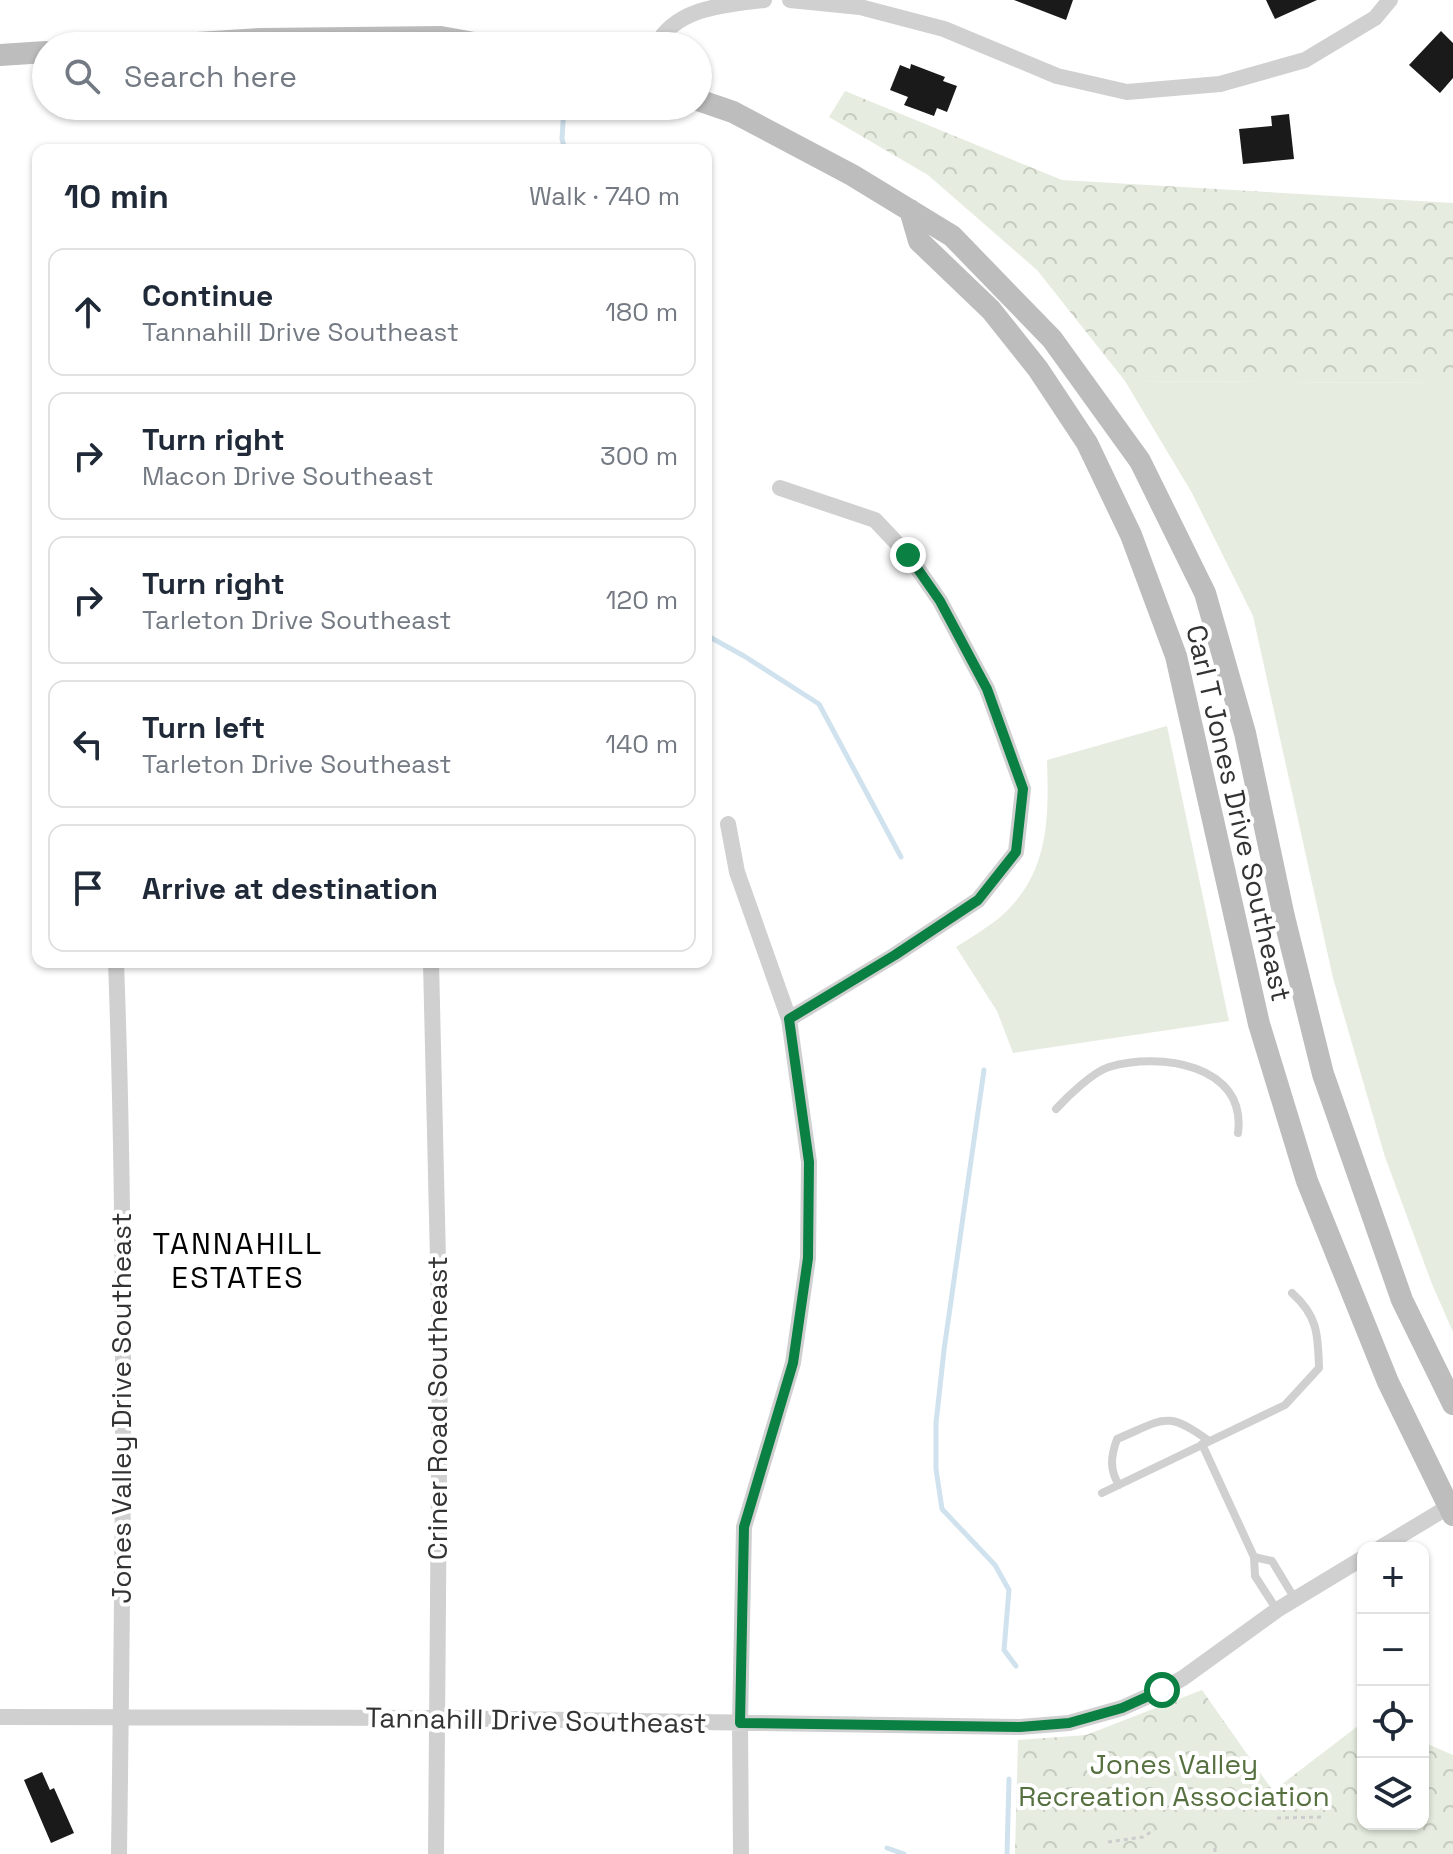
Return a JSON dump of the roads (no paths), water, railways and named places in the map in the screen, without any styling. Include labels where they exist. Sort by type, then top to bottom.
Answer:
[{"type":"main road","points":[[0,55],[32,53]]},
{"type":"main road","points":[[712,105],[733,112],[852,175],[910,210]]},
{"type":"main road","name":"Carl T Jones Drive Southeast","points":[[910,210],[952,236],[1052,339],[1140,461],[1205,593],[1245,733],[1284,917],[1323,1074],[1402,1300],[1453,1404]]},
{"type":"main road","name":"Carl T Jones Drive Southeast","points":[[910,210],[919,241],[991,310],[1038,369],[1087,443],[1131,535],[1176,656],[1259,1024],[1307,1181],[1388,1382],[1452,1509]]},
{"type":"street","points":[[663,32],[705,8],[764,0]]},
{"type":"street","points":[[790,0],[860,7],[944,29],[1057,76],[1127,92],[1220,84],[1305,60],[1375,18],[1390,0]]},
{"type":"street","points":[[780,488],[875,520],[908,555],[940,601],[987,689],[1023,789],[1016,852],[978,900],[789,1019]]},
{"type":"street","points":[[728,824],[737,872],[789,1019],[809,1162],[808,1258],[793,1363],[744,1527],[741,1854]]},
{"type":"street","name":"Jones Valley Drive Southeast","points":[[116,968],[123,1522],[119,1854]]},
{"type":"street","name":"Criner Road Southeast","points":[[431,968],[440,1346],[436,1854]]},
{"type":"street","points":[[1391,1542],[1452,1509]]},
{"type":"street","name":"Tannahill Drive Southeast","points":[[0,1717],[436,1718],[1020,1727],[1069,1723],[1122,1708],[1162,1690],[1277,1610],[1357,1562]]},
{"type":"lane","points":[[1056,1109],[1067,1096],[1107,1068],[1159,1060],[1205,1070],[1226,1087],[1241,1115],[1238,1133]]},
{"type":"lane","points":[[1102,1493],[1285,1405],[1319,1368],[1318,1337],[1307,1306],[1292,1293]]},
{"type":"lane","points":[[1119,1485],[1113,1475],[1111,1455],[1117,1439],[1164,1420],[1176,1420],[1206,1442],[1254,1557],[1255,1576],[1277,1610]]},
{"type":"lane","points":[[1254,1557],[1272,1561],[1295,1599]]},
{"type":"waterway","points":[[563,120],[563,144]]},
{"type":"waterway","points":[[712,638],[819,704],[901,857]]},
{"type":"waterway","points":[[984,1070],[944,1350],[936,1423],[936,1469],[942,1509],[995,1565],[1009,1590],[1004,1650],[1016,1666]]},
{"type":"waterway","points":[[1007,1854],[1009,1779]]},
{"type":"waterway","points":[[887,1848],[904,1854]]},
{"type":"district","name":"TANNAHILL ESTATES","points":[[238,1260]]},
{"type":"park label","name":"Jones Valley Recreation Association","points":[[1174,1780]]}]
